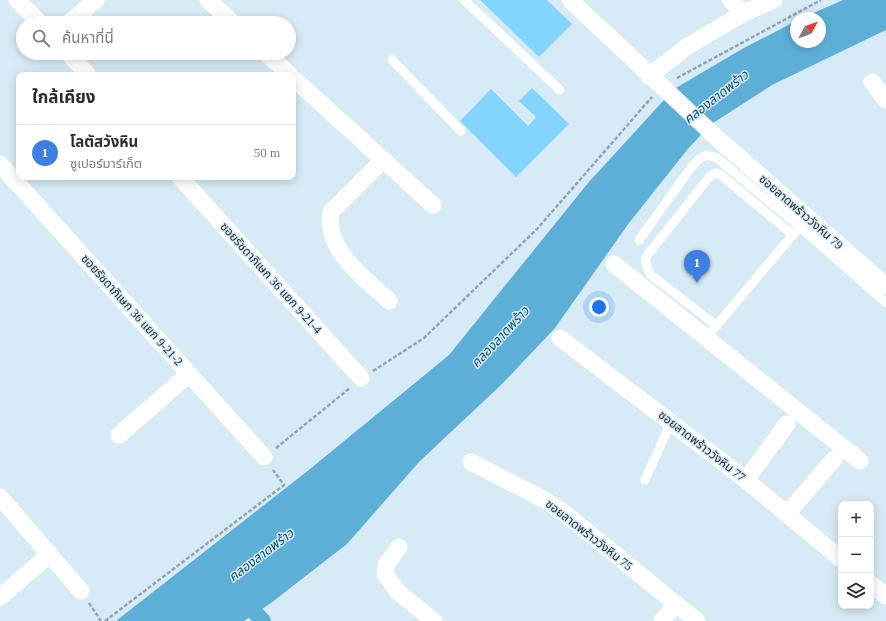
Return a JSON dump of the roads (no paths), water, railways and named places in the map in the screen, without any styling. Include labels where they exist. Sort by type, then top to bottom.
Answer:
[{"type":"street","points":[[17,0],[33,16]]},
{"type":"street","points":[[77,16],[96,0]]},
{"type":"street","points":[[208,0],[225,16]]},
{"type":"street","name":"ซอยลาดพร้าววังหิน 79","points":[[570,0],[804,222],[886,286]]},
{"type":"street","points":[[730,0],[744,13]]},
{"type":"street","points":[[660,85],[688,46],[744,13],[774,0]]},
{"type":"street","points":[[74,60],[85,72]]},
{"type":"street","points":[[274,60],[287,72]]},
{"type":"street","points":[[296,81],[433,205]]},
{"type":"street","points":[[872,82],[886,100]]},
{"type":"street","points":[[383,160],[331,212],[329,221],[336,244],[348,261],[389,301]]},
{"type":"street","name":"ซอยรัชดาภิเษก 36 แยก 9-21-2","points":[[0,164],[264,457]]},
{"type":"street","name":"ซอยรัชดาภิเษก 36 แยก 9-21-4","points":[[183,180],[361,378]]},
{"type":"street","points":[[614,264],[860,461]]},
{"type":"street","name":"ซอยลาดพร้าววังหิน 77","points":[[560,338],[746,480],[838,556]]},
{"type":"street","points":[[120,435],[189,374]]},
{"type":"street","points":[[746,480],[787,424]]},
{"type":"street","points":[[787,514],[834,459]]},
{"type":"street","name":"ซอยลาดพร้าววังหิน 75","points":[[471,462],[545,500],[563,512],[697,621]]},
{"type":"street","points":[[2,505],[50,554],[81,591]]},
{"type":"street","points":[[399,547],[386,565],[385,574],[398,592],[434,621]]},
{"type":"street","points":[[0,597],[50,554]]},
{"type":"street","points":[[874,586],[886,596]]},
{"type":"street","points":[[662,621],[676,604]]},
{"type":"lane","points":[[464,0],[560,90]]},
{"type":"lane","points":[[392,60],[461,131]]},
{"type":"lane","points":[[639,240],[690,169],[699,159],[707,155],[717,158],[804,222],[886,302]]},
{"type":"lane","points":[[717,326],[651,275],[646,266],[646,257],[710,176],[716,173],[721,175],[793,235]]},
{"type":"lane","points":[[706,339],[804,222]]},
{"type":"lane","points":[[645,480],[671,422]]},
{"type":"water","name":"คลองลาดพร้าว","points":[[843,0],[886,0],[886,30],[772,85],[710,125],[687,150],[629,223],[555,328],[502,384],[419,462],[347,544],[271,603],[244,621],[116,621],[310,469],[449,355],[588,183],[674,89],[742,49],[790,24],[790,48],[826,48],[826,12],[816,12]]},
{"type":"waterway","points":[[242,599],[263,621]]},
{"type":"place","name":"โลตัสวังหิน","points":[[697,283]]}]
